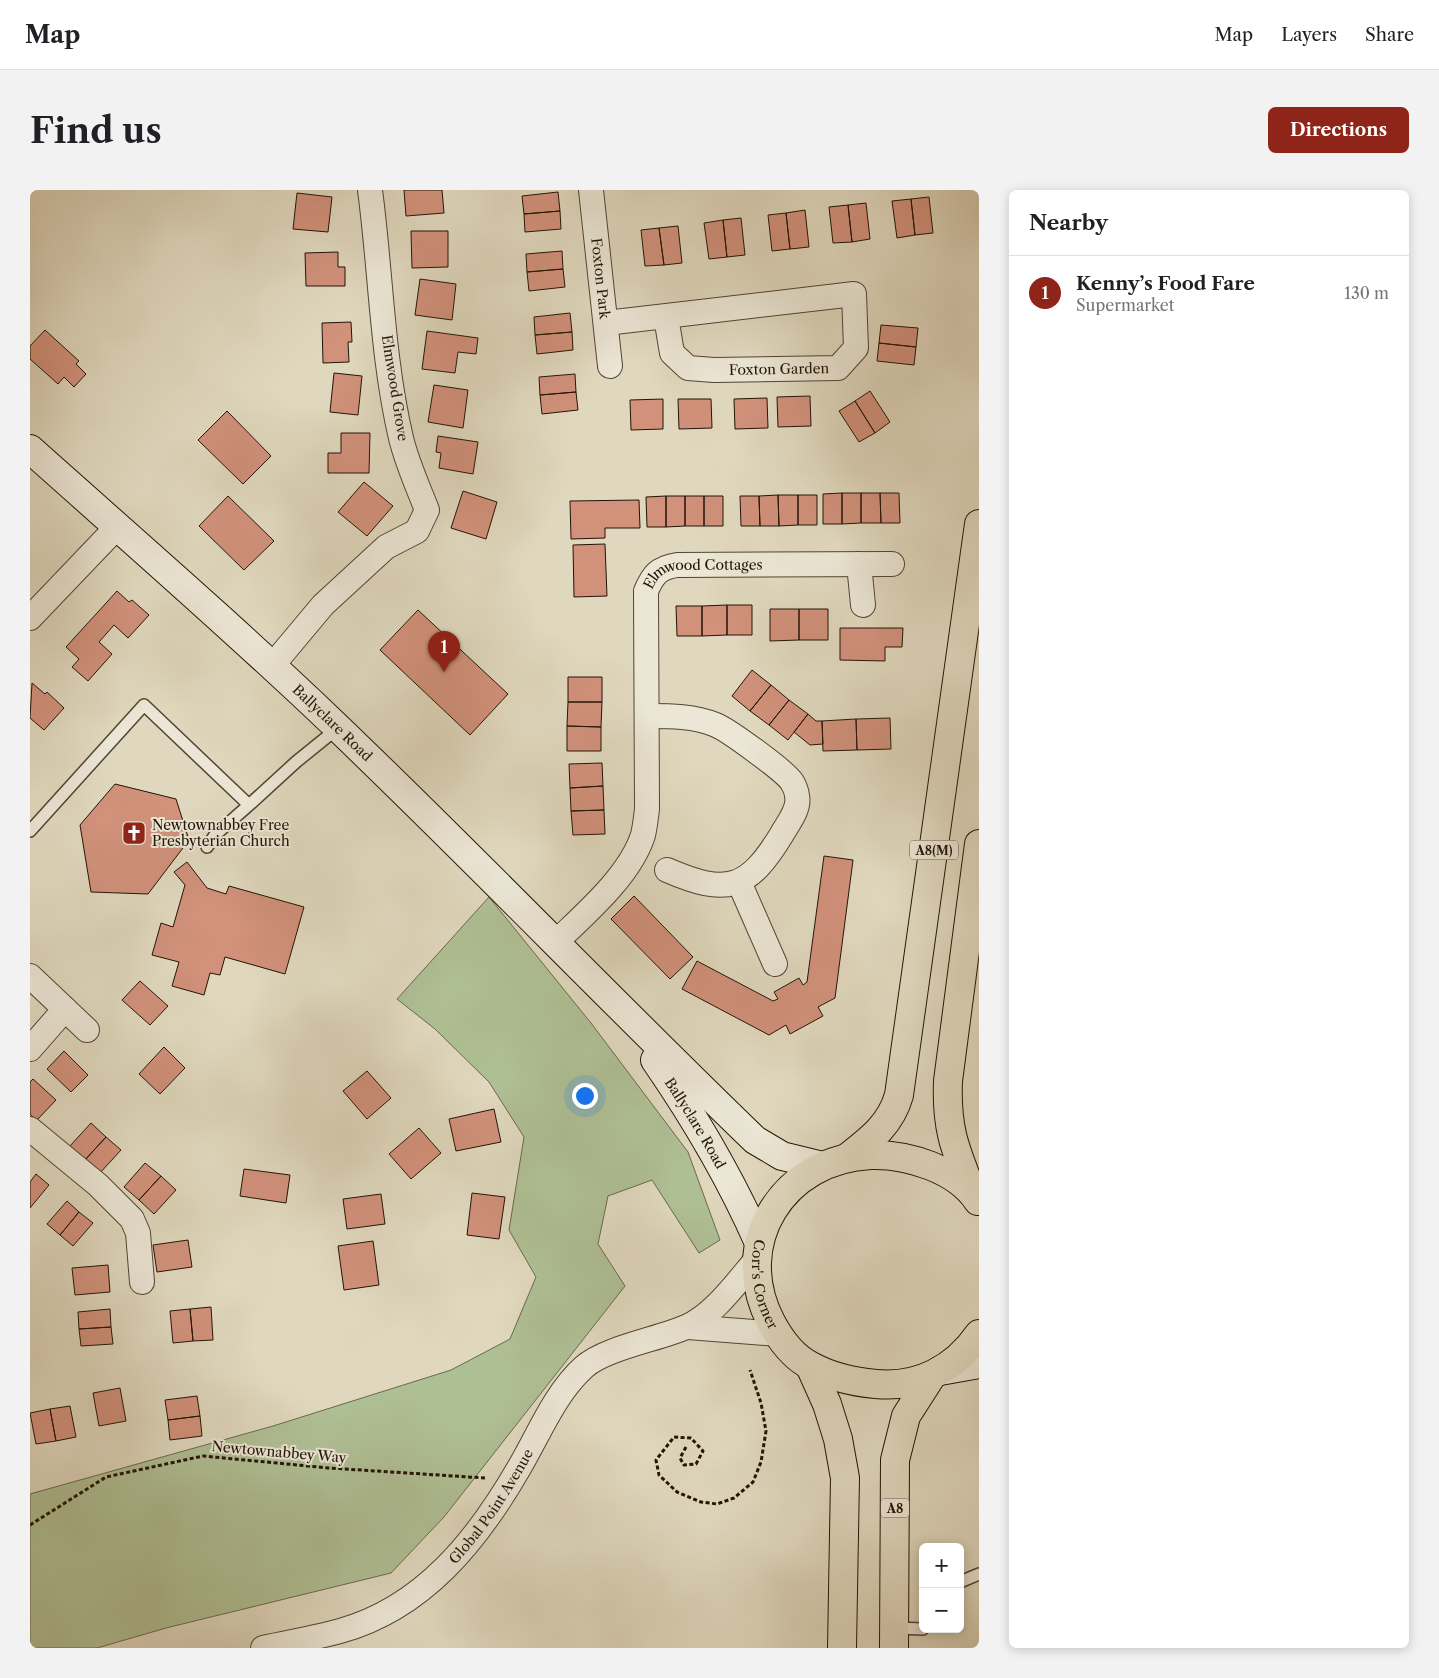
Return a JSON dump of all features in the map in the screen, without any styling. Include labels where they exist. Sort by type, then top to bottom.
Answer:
[{"type":"highway","name":"A8(M)","points":[[836,1161],[885,1124],[892,1114],[899,1095],[979,524]]},
{"type":"highway","name":"A8(M)","points":[[976,1197],[950,1136],[947,1111],[948,1081],[979,844]]},
{"type":"highway","name":"Corr's Corner","points":[[976,1197],[946,1173],[922,1163],[873,1155],[836,1161],[798,1180],[778,1200],[767,1219],[758,1251],[757,1278],[763,1305],[778,1334],[793,1353],[810,1366],[835,1376],[862,1383],[894,1386],[936,1374],[961,1355],[979,1334]]},
{"type":"highway","name":"A8","points":[[810,1366],[830,1413],[838,1439],[845,1478],[842,1648]]},
{"type":"highway","name":"A8","points":[[894,1638],[896,1460],[906,1416],[936,1374]]},
{"type":"main road","name":"Ballyclare Road","points":[[30,449],[272,666],[338,728],[555,942],[621,1010],[755,1140],[782,1156],[836,1161]]},
{"type":"main road","name":"Ballyclare Road","points":[[621,1010],[685,1104],[724,1168],[758,1251]]},
{"type":"main road","points":[[936,1374],[979,1364]]},
{"type":"street","name":"Elmwood Grove","points":[[272,666],[323,605],[386,547],[417,531],[427,510],[402,440],[388,364],[379,258],[370,190]]},
{"type":"street","name":"Foxton Park","points":[[591,190],[610,366]]},
{"type":"street","name":"Foxton Garden","points":[[606,323],[854,294],[856,348],[838,368],[714,370],[688,368],[672,353],[666,317]]},
{"type":"street","points":[[30,618],[116,527]]},
{"type":"street","points":[[859,564],[863,605]]},
{"type":"street","name":"Elmwood Cottages","points":[[555,942],[614,883],[632,859],[643,835],[647,809],[646,591],[653,576],[663,567],[676,565],[892,564]]},
{"type":"street","points":[[648,716],[683,716],[716,725],[782,771],[792,782],[798,798],[794,814],[766,861],[739,882],[710,884],[690,880],[667,870]]},
{"type":"street","points":[[739,882],[775,964]]},
{"type":"street","points":[[30,976],[87,1030]]},
{"type":"street","points":[[30,1049],[64,1009]]},
{"type":"street","points":[[30,1130],[98,1185],[132,1219],[138,1233],[142,1282]]},
{"type":"street","name":"Global Point Avenue","points":[[263,1648],[342,1631],[389,1611],[427,1587],[492,1515],[547,1417],[585,1366],[609,1354],[688,1327],[718,1304],[758,1251]]},
{"type":"street","name":"Global Point Avenue","points":[[688,1327],[778,1334]]},
{"type":"lane","points":[[30,831],[144,705],[249,805]]},
{"type":"lane","points":[[206,846],[215,835],[296,762],[338,728]]},
{"type":"lane","points":[[964,1580],[979,1574]]},
{"type":"lane","points":[[894,1638],[919,1630]]},
{"type":"path","points":[[686,1447],[680,1458],[684,1465],[696,1464],[703,1451],[691,1438],[674,1437],[656,1460],[659,1475],[677,1492],[701,1502],[717,1504],[734,1498],[753,1482],[761,1462],[766,1432],[750,1370]]},
{"type":"path","name":"Newtownabbey Way","points":[[30,1525],[106,1477],[203,1456],[329,1468],[481,1477],[510,1484]]},
{"type":"green space","points":[[489,897],[591,1023],[688,1152],[720,1240],[699,1253],[652,1180],[608,1196],[598,1244],[625,1286],[444,1517],[391,1573],[166,1628],[97,1648],[30,1648],[30,1494],[273,1426],[451,1370],[510,1339],[536,1277],[509,1230],[524,1137],[489,1082],[435,1029],[397,999]]},
{"type":"building","points":[[404,190],[442,190],[444,213],[406,216]]},
{"type":"building","points":[[558,192],[560,211],[524,214],[522,196]]},
{"type":"building","points":[[297,193],[332,197],[328,232],[293,229]]},
{"type":"building","points":[[929,197],[933,233],[915,235],[911,199]]},
{"type":"building","points":[[911,199],[915,235],[897,238],[892,201]]},
{"type":"building","points":[[866,203],[870,239],[852,242],[848,205]]},
{"type":"building","points":[[848,205],[852,242],[833,243],[829,207]]},
{"type":"building","points":[[805,210],[809,247],[790,249],[786,213]]},
{"type":"building","points":[[560,211],[561,229],[525,232],[524,214]]},
{"type":"building","points":[[786,213],[790,249],[772,251],[768,215]]},
{"type":"building","points":[[741,218],[745,255],[727,257],[723,220]]},
{"type":"building","points":[[723,220],[727,257],[709,259],[704,223]]},
{"type":"building","points":[[678,226],[682,263],[664,265],[659,228]]},
{"type":"building","points":[[659,228],[664,265],[645,266],[641,230]]},
{"type":"building","points":[[411,231],[448,231],[448,267],[412,268]]},
{"type":"building","points":[[562,251],[563,269],[527,272],[526,254]]},
{"type":"building","points":[[338,252],[338,267],[345,267],[345,286],[306,286],[305,253]]},
{"type":"building","points":[[563,269],[565,287],[529,291],[527,272]]},
{"type":"building","points":[[420,279],[456,284],[452,320],[415,315]]},
{"type":"building","points":[[570,313],[572,332],[535,335],[534,317]]},
{"type":"building","points":[[351,322],[352,342],[348,342],[349,362],[323,363],[322,323]]},
{"type":"building","points":[[881,325],[918,328],[916,347],[879,343]]},
{"type":"building","points":[[45,330],[79,361],[76,364],[86,374],[74,387],[64,377],[58,384],[30,359],[30,346]]},
{"type":"building","points":[[427,331],[478,338],[476,354],[458,352],[455,373],[422,369]]},
{"type":"building","points":[[572,332],[573,350],[537,354],[535,335]]},
{"type":"building","points":[[879,343],[916,347],[914,365],[877,361]]},
{"type":"building","points":[[334,373],[362,376],[358,415],[330,412]]},
{"type":"building","points":[[575,374],[576,392],[540,395],[539,377]]},
{"type":"building","points":[[434,385],[468,390],[463,428],[428,422]]},
{"type":"building","points":[[870,391],[890,422],[875,433],[855,401]]},
{"type":"building","points":[[576,392],[578,410],[542,414],[540,395]]},
{"type":"building","points":[[810,396],[811,426],[778,427],[777,397]]},
{"type":"building","points":[[767,398],[768,428],[735,429],[734,399]]},
{"type":"building","points":[[663,399],[663,429],[631,430],[630,400]]},
{"type":"building","points":[[678,399],[711,399],[712,428],[679,429]]},
{"type":"building","points":[[855,401],[875,433],[859,442],[839,411]]},
{"type":"building","points":[[227,411],[271,456],[243,484],[198,440]]},
{"type":"building","points":[[341,433],[370,433],[369,473],[328,473],[328,453],[341,453]]},
{"type":"building","points":[[438,436],[478,442],[473,474],[439,468],[441,453],[436,452]]},
{"type":"building","points":[[364,482],[393,506],[367,536],[338,512]]},
{"type":"building","points":[[463,491],[497,502],[486,539],[451,528]]},
{"type":"building","points":[[842,493],[842,524],[823,524],[823,494]]},
{"type":"building","points":[[842,493],[861,493],[861,523],[842,524]]},
{"type":"building","points":[[861,493],[880,493],[881,523],[861,523]]},
{"type":"building","points":[[880,493],[899,493],[900,523],[881,523]]},
{"type":"building","points":[[778,495],[779,526],[760,526],[759,496]]},
{"type":"building","points":[[778,495],[798,495],[798,525],[779,526]]},
{"type":"building","points":[[798,495],[817,495],[817,525],[798,525]]},
{"type":"building","points":[[228,496],[274,541],[244,570],[199,526]]},
{"type":"building","points":[[666,496],[666,527],[647,527],[646,497]]},
{"type":"building","points":[[666,496],[685,496],[685,526],[666,527]]},
{"type":"building","points":[[685,496],[704,496],[704,526],[685,526]]},
{"type":"building","points":[[704,496],[723,496],[723,526],[704,526]]},
{"type":"building","points":[[740,496],[759,496],[760,526],[741,526]]},
{"type":"building","points":[[639,500],[640,528],[605,528],[605,538],[571,539],[570,501]]},
{"type":"building","points":[[605,544],[607,596],[574,597],[573,545]]},
{"type":"building","points":[[117,591],[129,602],[132,600],[149,615],[128,638],[114,625],[99,642],[112,654],[88,681],[72,667],[79,659],[66,647]]},
{"type":"building","points":[[727,605],[727,635],[702,636],[702,606]]},
{"type":"building","points":[[727,605],[752,605],[752,635],[727,635]]},
{"type":"building","points":[[676,606],[702,606],[702,636],[677,636]]},
{"type":"building","points":[[770,609],[799,609],[799,640],[770,641]]},
{"type":"building","points":[[799,609],[828,609],[828,640],[799,640]]},
{"type":"building","points":[[418,610],[508,694],[470,735],[380,650]]},
{"type":"building","points":[[840,628],[903,628],[902,647],[885,647],[885,661],[840,660]]},
{"type":"building","points":[[752,670],[771,685],[750,711],[732,696]]},
{"type":"building","points":[[568,677],[602,677],[602,702],[568,702]]},
{"type":"building","points":[[32,683],[45,694],[47,692],[64,708],[44,730],[30,718]]},
{"type":"building","points":[[771,685],[789,700],[769,725],[750,711]]},
{"type":"building","points":[[789,700],[808,714],[788,740],[769,725]]},
{"type":"building","points":[[568,702],[602,702],[601,727],[567,726]]},
{"type":"building","points":[[808,714],[816,721],[822,721],[823,744],[810,745],[794,732]]},
{"type":"building","points":[[890,718],[891,749],[857,750],[856,719]]},
{"type":"building","points":[[856,719],[857,750],[823,751],[822,721]]},
{"type":"building","points":[[567,726],[601,727],[601,751],[567,751]]},
{"type":"building","points":[[602,763],[603,786],[570,788],[569,764]]},
{"type":"building","name":"Newtownabbey Free Presbyterian Church","points":[[115,784],[176,799],[189,840],[148,894],[91,892],[80,825]]},
{"type":"building","points":[[603,786],[604,810],[571,811],[570,788]]},
{"type":"building","points":[[604,810],[605,834],[573,835],[571,811]]},
{"type":"building","points":[[824,856],[853,860],[835,998],[818,1007],[823,1016],[790,1034],[786,1025],[769,1035],[682,989],[697,961],[773,1001],[778,999],[774,992],[799,978],[803,985],[807,982]]},
{"type":"building","points":[[187,862],[207,888],[226,894],[229,886],[304,907],[285,974],[225,957],[220,975],[210,973],[204,995],[172,986],[179,962],[152,955],[161,923],[173,927],[185,885],[174,872]]},
{"type":"building","points":[[634,896],[693,957],[670,979],[611,919]]},
{"type":"building","points":[[140,981],[168,1006],[150,1025],[122,1000]]},
{"type":"building","points":[[164,1047],[185,1068],[160,1094],[139,1074]]},
{"type":"building","points":[[64,1051],[88,1075],[71,1092],[47,1069]]},
{"type":"building","points":[[367,1071],[391,1098],[367,1119],[343,1091]]},
{"type":"building","points":[[33,1079],[56,1100],[36,1121],[30,1114],[30,1082]]},
{"type":"building","points":[[494,1109],[501,1142],[456,1151],[449,1119]]},
{"type":"building","points":[[91,1123],[106,1137],[84,1161],[69,1147]]},
{"type":"building","points":[[419,1128],[441,1153],[411,1179],[389,1154]]},
{"type":"building","points":[[106,1137],[121,1150],[99,1174],[84,1161]]},
{"type":"building","points":[[145,1163],[161,1176],[139,1200],[124,1187]]},
{"type":"building","points":[[244,1169],[290,1175],[286,1203],[240,1196]]},
{"type":"building","points":[[36,1174],[49,1185],[30,1208],[30,1182]]},
{"type":"building","points":[[161,1176],[176,1190],[154,1214],[139,1200]]},
{"type":"building","points":[[472,1193],[505,1197],[499,1239],[467,1235]]},
{"type":"building","points":[[381,1194],[385,1224],[347,1229],[343,1199]]},
{"type":"building","points":[[67,1201],[79,1212],[60,1235],[47,1224]]},
{"type":"building","points":[[79,1212],[93,1223],[73,1246],[60,1235]]},
{"type":"building","points":[[188,1240],[192,1267],[157,1272],[153,1245]]},
{"type":"building","points":[[373,1241],[379,1285],[344,1290],[338,1246]]},
{"type":"building","points":[[108,1265],[110,1292],[75,1295],[72,1268]]},
{"type":"building","points":[[211,1307],[213,1340],[193,1341],[190,1309]]},
{"type":"building","points":[[110,1309],[111,1327],[79,1329],[78,1312]]},
{"type":"building","points":[[190,1309],[193,1341],[173,1343],[170,1311]]},
{"type":"building","points":[[111,1327],[113,1344],[81,1346],[79,1329]]},
{"type":"building","points":[[120,1388],[126,1421],[99,1426],[93,1393]]},
{"type":"building","points":[[197,1396],[200,1416],[168,1420],[165,1400]]},
{"type":"building","points":[[70,1406],[76,1437],[56,1441],[50,1409]]},
{"type":"building","points":[[50,1409],[56,1441],[36,1444],[30,1413]]},
{"type":"building","points":[[200,1416],[202,1436],[170,1440],[168,1420]]},
{"type":"place","name":"Kenny’s Food Fare","points":[[444,672]]},
{"type":"place","name":"Newtownabbey Free Presbyterian Church","points":[[134,833]]}]
